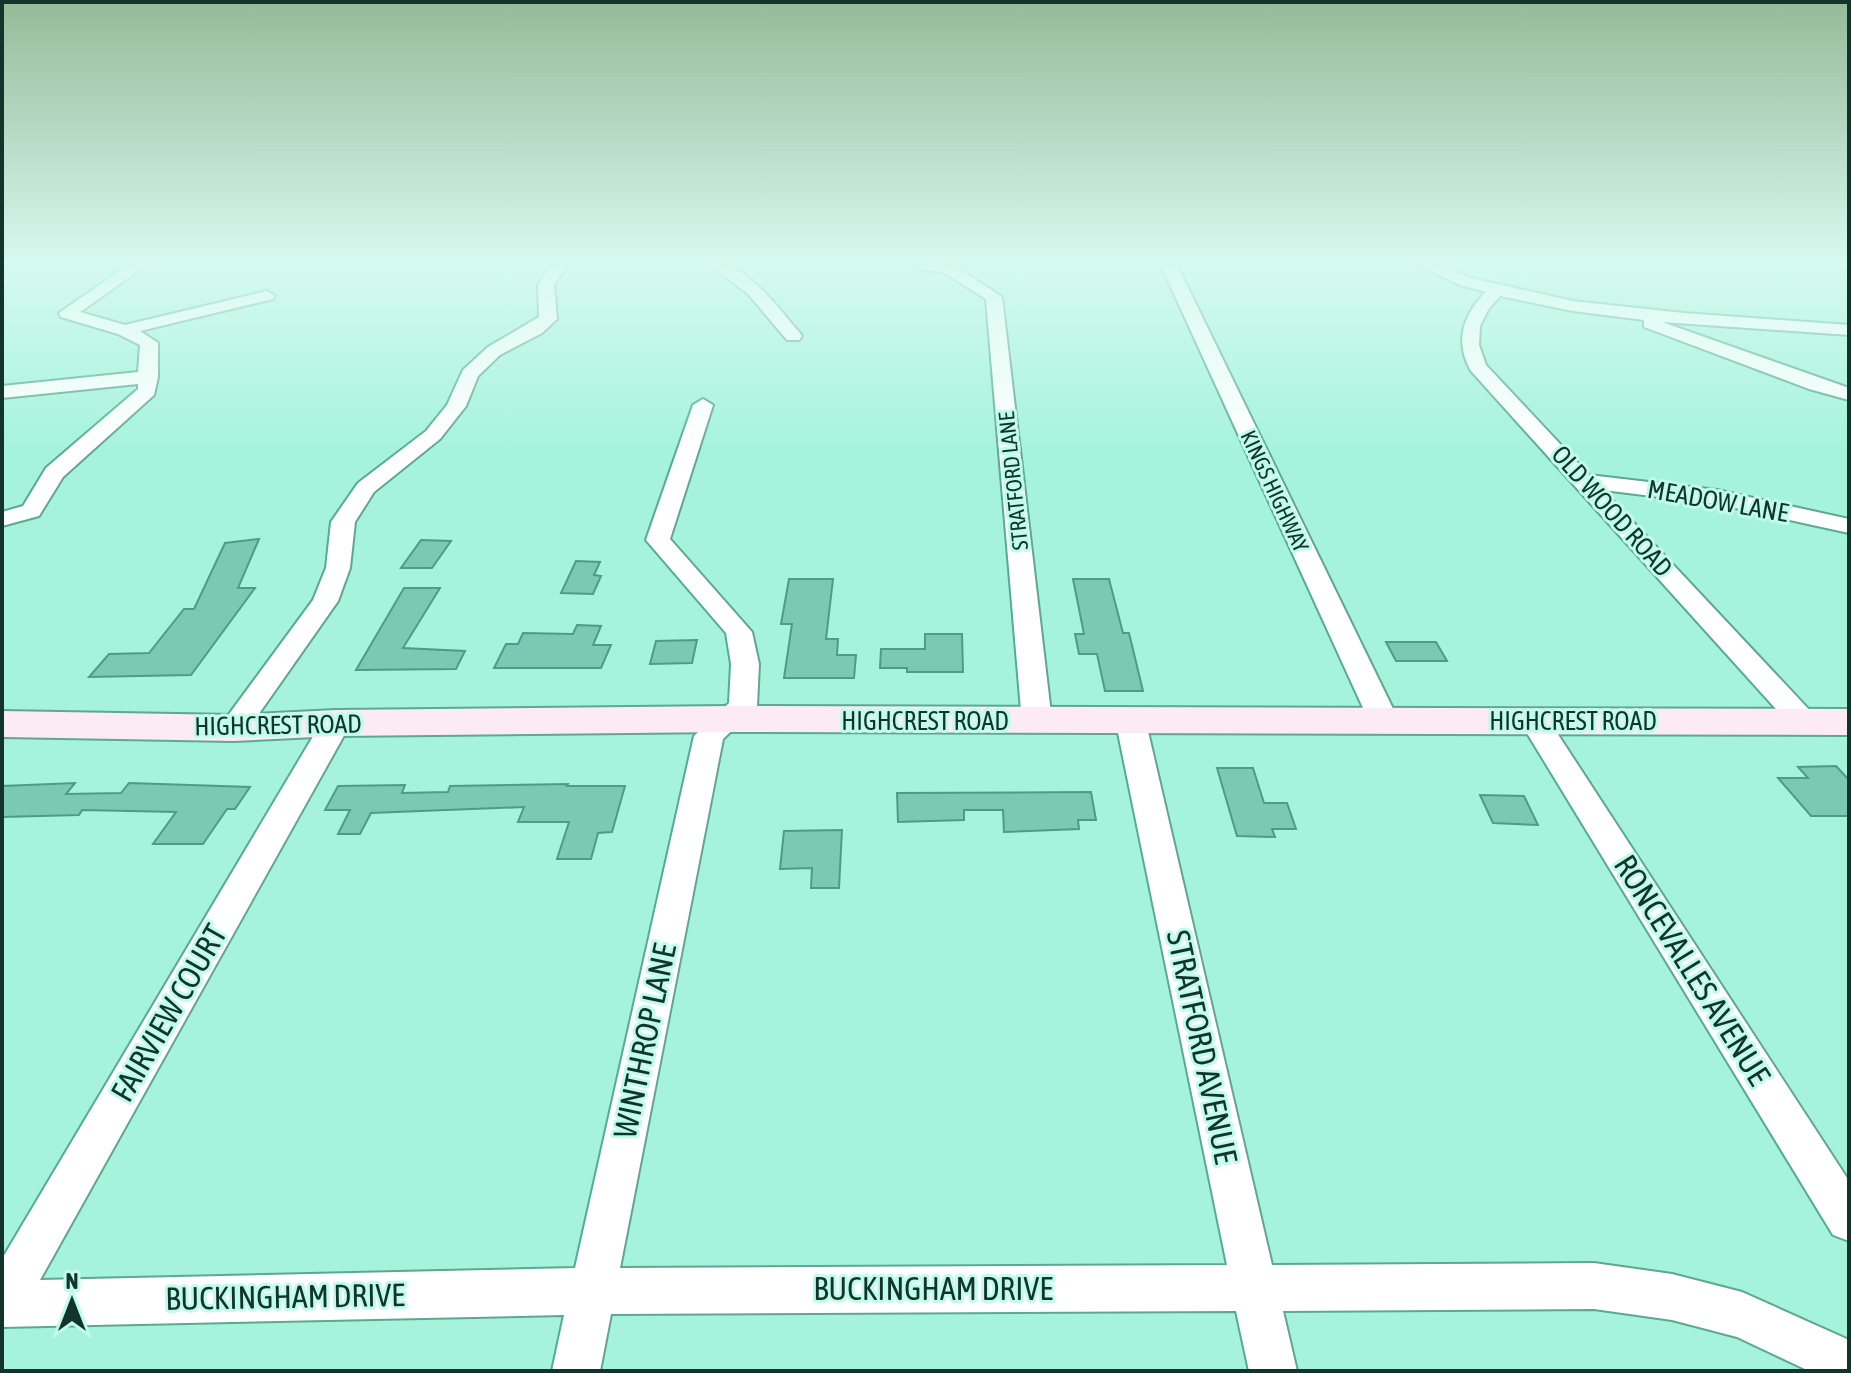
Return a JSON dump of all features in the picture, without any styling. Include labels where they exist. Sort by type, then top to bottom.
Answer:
[{"type":"street","points":[[2,519],[31,511],[54,473],[140,401],[147,391],[149,343],[107,325]]},
{"type":"street","points":[[124,330],[145,325]]},
{"type":"street","points":[[234,728],[325,601],[338,568],[343,522],[366,488],[433,435],[456,406],[470,374],[494,351],[541,325]]},
{"type":"street","points":[[784,325],[793,336]]},
{"type":"street","name":"STRATFORD LANE","points":[[997,325],[1037,722]]},
{"type":"street","name":"KINGS HIGHWAY","points":[[1197,325],[1384,721]]},
{"type":"street","name":"OLD WOOD ROAD","points":[[1472,325],[1468,347],[1478,367],[1586,481],[1804,722]]},
{"type":"street","points":[[1656,325],[1816,385],[1849,394]]},
{"type":"street","points":[[1789,325],[1849,330]]},
{"type":"street","points":[[2,392],[149,377]]},
{"type":"street","name":"WINTHROP LANE","points":[[576,1371],[709,736],[743,706],[745,664],[739,632],[658,540],[703,405]]},
{"type":"street","name":"MEADOW LANE","points":[[1586,481],[1717,497],[1849,526]]},
{"type":"street","name":"HIGHCREST ROAD","points":[[2,724],[234,728],[336,723],[728,719],[1131,723],[1534,720],[1849,722]]},
{"type":"street","name":"RONCEVALLES AVENUE","points":[[1534,720],[1849,1220]]},
{"type":"street","name":"FAIRVIEW COURT","points":[[2,1304],[336,723]]},
{"type":"street","name":"STRATFORD AVENUE","points":[[1131,723],[1273,1371]]},
{"type":"street","name":"BUCKINGHAM DRIVE","points":[[2,1304],[592,1291],[1594,1286],[1672,1297],[1742,1315],[1849,1365]]},
{"type":"building","points":[[259,539],[238,588],[255,588],[191,675],[89,677],[109,654],[149,653],[184,609],[194,609],[225,543]]},
{"type":"building","points":[[421,540],[451,541],[432,568],[401,568]]},
{"type":"building","points":[[576,561],[600,562],[594,575],[601,576],[593,594],[561,593]]},
{"type":"building","points":[[789,579],[833,579],[826,639],[838,639],[837,655],[856,655],[854,678],[784,678],[792,624],[781,624]]},
{"type":"building","points":[[1073,579],[1109,579],[1123,633],[1129,633],[1143,691],[1105,691],[1097,654],[1079,654],[1075,634],[1084,634]]},
{"type":"building","points":[[404,588],[440,588],[403,648],[465,651],[456,669],[356,670]]},
{"type":"building","points":[[577,625],[601,626],[593,645],[611,645],[601,668],[494,668],[506,644],[518,644],[523,633],[573,634]]},
{"type":"building","points":[[925,634],[962,634],[963,672],[907,672],[907,668],[880,668],[881,649],[925,649]]},
{"type":"building","points":[[697,640],[692,663],[650,664],[656,641]]},
{"type":"building","points":[[1386,642],[1436,642],[1447,661],[1396,661]]},
{"type":"building","points":[[1836,766],[1849,780],[1849,816],[1811,816],[1778,778],[1808,778],[1798,767]]},
{"type":"building","points":[[1217,768],[1253,768],[1264,803],[1287,803],[1296,829],[1272,829],[1275,837],[1237,836]]},
{"type":"building","points":[[75,783],[66,794],[121,793],[129,783],[250,787],[235,809],[227,809],[203,844],[153,844],[176,812],[82,810],[79,815],[2,817],[2,786]]},
{"type":"building","points":[[405,785],[402,793],[448,792],[450,786],[625,786],[612,832],[598,833],[591,859],[557,859],[569,822],[518,822],[524,807],[371,813],[360,834],[338,834],[350,810],[325,810],[338,786]]},
{"type":"building","points":[[1091,792],[1096,820],[1078,820],[1079,829],[1004,832],[1003,810],[964,810],[964,820],[898,822],[897,793]]},
{"type":"building","points":[[1480,795],[1524,796],[1538,825],[1493,823]]},
{"type":"building","points":[[842,830],[839,888],[811,888],[812,868],[780,869],[784,831]]}]
